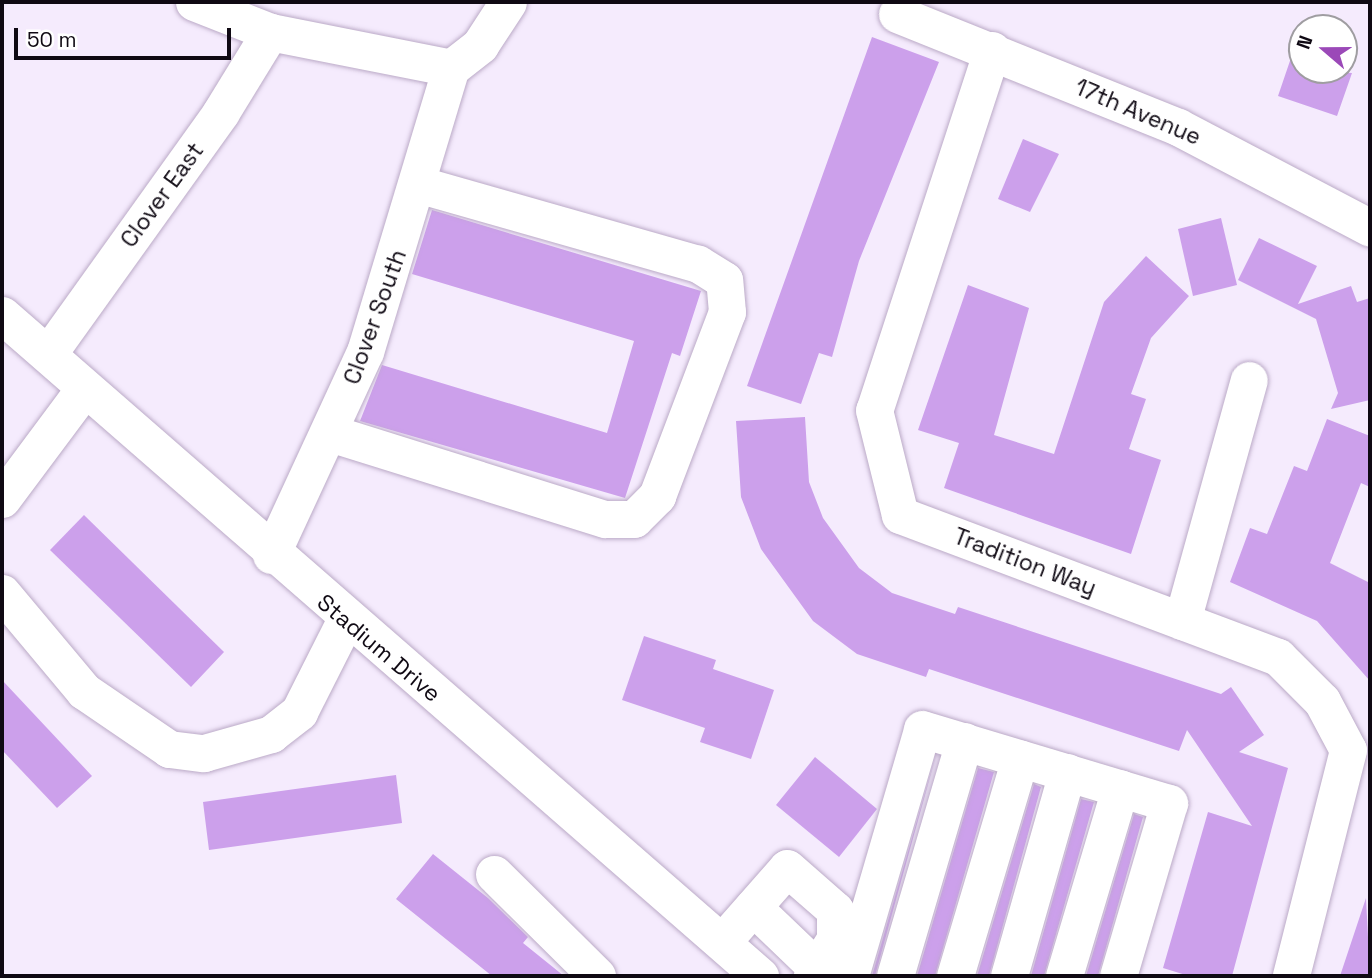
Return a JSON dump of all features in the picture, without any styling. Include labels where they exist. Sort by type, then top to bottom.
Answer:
[{"type":"street","points":[[194,2],[270,32],[451,68],[480,46],[508,2]]},
{"type":"street","name":"17th Avenue","points":[[897,14],[1178,127],[1370,228]]},
{"type":"street","name":"Clover East","points":[[48,354],[220,113],[270,32]]},
{"type":"street","name":"Tradition Way","points":[[992,51],[874,410],[900,515],[1278,657],[1322,701],[1348,750],[1291,976]]},
{"type":"street","name":"Clover South","points":[[271,555],[330,433],[365,352],[420,185],[451,68]]},
{"type":"street","points":[[330,433],[605,519],[635,519],[657,496],[723,325],[724,280],[698,264],[420,185]]},
{"type":"street","name":"Stadium Drive","points":[[2,316],[736,964]]},
{"type":"street","points":[[1182,621],[1249,380]]},
{"type":"street","points":[[2,499],[84,388]]},
{"type":"street","points":[[2,593],[84,691],[169,749],[204,753],[271,734],[299,712],[345,621]]},
{"type":"street","points":[[826,975],[922,729],[1169,803],[1118,976]]},
{"type":"street","points":[[895,976],[964,741]]},
{"type":"street","points":[[955,976],[1020,758]]},
{"type":"street","points":[[1009,976],[1067,772]]},
{"type":"street","points":[[1064,976],[1120,788]]},
{"type":"street","points":[[736,964],[753,907],[787,868],[835,910],[835,939],[826,975]]},
{"type":"street","points":[[494,874],[597,976]]},
{"type":"street","points":[[753,907],[826,975]]},
{"type":"building","points":[[872,37],[939,62],[859,261],[832,357],[819,353],[801,404],[747,386]]},
{"type":"building","points":[[1288,67],[1288,84],[1348,84],[1337,116],[1278,96]]},
{"type":"building","points":[[1023,139],[1059,154],[1030,212],[998,199]]},
{"type":"building","points":[[432,210],[701,291],[680,356],[672,353],[625,498],[360,421],[382,365],[607,433],[634,341],[412,274]]},
{"type":"building","points":[[1221,218],[1237,285],[1193,296],[1178,229]]},
{"type":"building","points":[[1259,238],[1317,266],[1298,304],[1351,286],[1357,302],[1370,298],[1370,400],[1331,409],[1338,393],[1316,319],[1238,280]]},
{"type":"building","points":[[1146,256],[1189,296],[1151,338],[1131,394],[1146,399],[1129,449],[1161,460],[1131,554],[944,488],[959,443],[918,430],[968,285],[1029,308],[994,435],[1054,454],[1104,302]]},
{"type":"building","points":[[805,417],[809,482],[823,518],[859,568],[892,593],[955,614],[958,607],[1221,694],[1231,687],[1264,735],[1239,752],[1288,768],[1232,976],[1189,976],[1163,968],[1208,812],[1252,826],[1187,730],[1179,751],[929,669],[926,677],[857,654],[813,621],[761,549],[741,497],[736,421]]},
{"type":"building","points":[[1327,419],[1370,436],[1370,487],[1361,483],[1330,563],[1370,583],[1370,681],[1317,621],[1230,582],[1250,528],[1267,534],[1294,466],[1307,471]]},
{"type":"building","points":[[84,515],[224,652],[191,687],[50,550]]},
{"type":"building","points":[[644,636],[716,660],[713,669],[774,690],[751,759],[700,742],[705,728],[622,700]]},
{"type":"building","points":[[2,680],[92,776],[57,808],[2,750]]},
{"type":"building","points":[[936,755],[875,976],[872,976]]},
{"type":"building","points":[[815,757],[877,809],[839,857],[776,805]]},
{"type":"building","points":[[978,768],[994,772],[935,976],[917,976]]},
{"type":"building","points":[[396,775],[402,823],[209,850],[203,802]]},
{"type":"building","points":[[1034,784],[1041,787],[989,976],[977,976]]},
{"type":"building","points":[[1081,799],[1094,802],[1044,976],[1031,976]]},
{"type":"building","points":[[1134,814],[1143,817],[1098,976],[1086,976]]},
{"type":"building","points":[[433,854],[488,898],[528,937],[523,943],[564,976],[492,976],[396,899]]},
{"type":"building","points":[[1366,898],[1370,976],[1340,976]]}]
